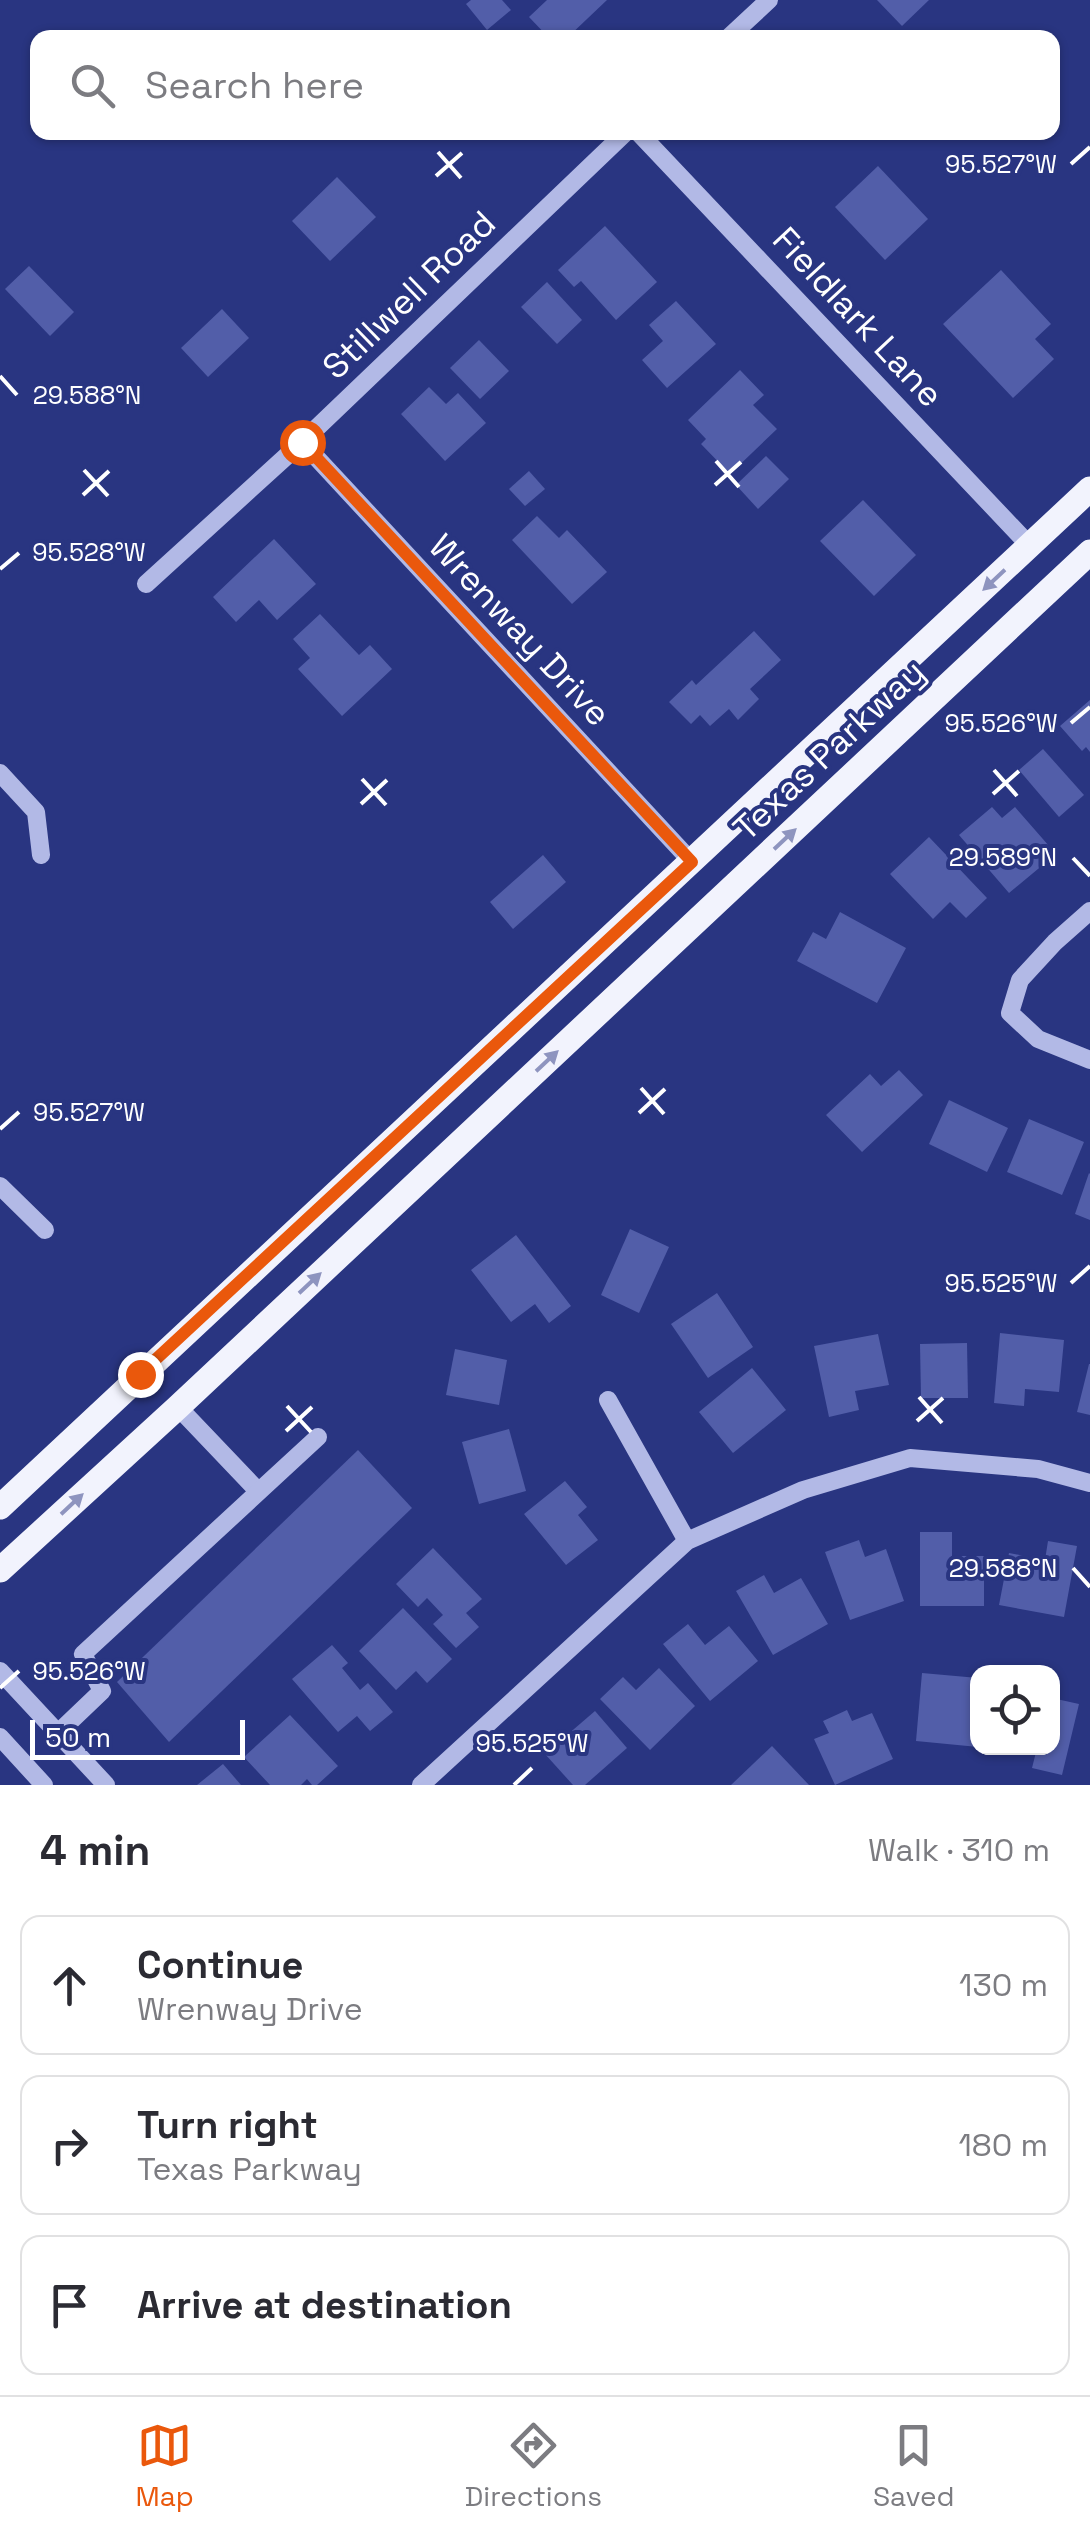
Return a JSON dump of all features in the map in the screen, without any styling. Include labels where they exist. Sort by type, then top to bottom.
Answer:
[{"type":"main road","name":"Texas Parkway","points":[[0,1507],[1090,489]]},
{"type":"main road","name":"Texas Parkway","points":[[0,1570],[1090,552]]},
{"type":"street","points":[[737,30],[769,0]]},
{"type":"street","name":"Stillwell Road","points":[[146,584],[302,442],[618,140]]},
{"type":"street","name":"Fieldlark Lane","points":[[646,140],[1030,546]]},
{"type":"street","name":"Wrenway Drive","points":[[302,442],[692,862]]},
{"type":"street","points":[[0,772],[36,812],[41,855]]},
{"type":"street","points":[[1090,910],[1020,980],[1010,1013],[1038,1039],[1090,1060]]},
{"type":"street","points":[[0,1186],[46,1230]]},
{"type":"street","points":[[608,1400],[688,1541]]},
{"type":"street","points":[[178,1407],[258,1491]]},
{"type":"street","points":[[58,1734],[102,1691],[84,1654],[318,1436]]},
{"type":"street","points":[[421,1785],[688,1541],[802,1490],[910,1458],[1038,1468],[1090,1483]]},
{"type":"street","points":[[0,1671],[106,1785]]},
{"type":"street","points":[[0,1737],[44,1785]]},
{"type":"building","points":[[471,0],[502,0],[511,10],[487,30],[466,4]]},
{"type":"building","points":[[547,0],[607,0],[575,30],[541,30],[529,17]]},
{"type":"building","points":[[877,0],[929,0],[902,26]]},
{"type":"building","points":[[878,166],[928,219],[885,260],[835,207]]},
{"type":"building","points":[[337,177],[376,217],[330,261],[292,221]]},
{"type":"building","points":[[605,226],[657,282],[616,320],[581,281],[574,287],[558,270]]},
{"type":"building","points":[[29,266],[74,312],[50,336],[5,289]]},
{"type":"building","points":[[1001,270],[1051,324],[1035,339],[1054,359],[1013,398],[943,324]]},
{"type":"building","points":[[547,282],[582,320],[557,344],[521,307]]},
{"type":"building","points":[[676,301],[716,344],[667,388],[642,360],[663,341],[649,325]]},
{"type":"building","points":[[222,309],[249,338],[208,377],[181,348]]},
{"type":"building","points":[[479,340],[509,371],[480,399],[450,368]]},
{"type":"building","points":[[740,370],[764,395],[753,405],[777,429],[730,474],[701,444],[706,439],[688,420]]},
{"type":"building","points":[[429,387],[446,404],[458,393],[486,423],[445,461],[401,414]]},
{"type":"building","points":[[766,456],[789,479],[758,509],[736,485]]},
{"type":"building","points":[[529,471],[545,489],[525,506],[509,489]]},
{"type":"building","points":[[863,500],[916,555],[874,596],[820,541]]},
{"type":"building","points":[[537,516],[559,538],[567,530],[607,572],[572,604],[512,540]]},
{"type":"building","points":[[274,539],[316,584],[277,620],[259,600],[236,622],[213,597]]},
{"type":"building","points":[[320,614],[359,655],[370,645],[392,669],[342,716],[298,669],[310,658],[293,639]]},
{"type":"building","points":[[754,631],[781,660],[750,689],[759,699],[738,720],[729,709],[710,726],[700,715],[691,724],[669,702],[692,680],[696,685]]},
{"type":"building","points":[[1090,700],[1090,752],[1086,747],[1082,751],[1060,726]]},
{"type":"building","points":[[1043,749],[1084,795],[1059,817],[1019,770]]},
{"type":"building","points":[[992,807],[1002,818],[1015,807],[1056,854],[1009,893],[959,835]]},
{"type":"building","points":[[929,837],[987,898],[966,918],[950,902],[933,919],[890,874]]},
{"type":"building","points":[[543,855],[566,882],[513,929],[490,902]]},
{"type":"building","points":[[840,912],[906,948],[877,1003],[797,961],[813,932],[826,939]]},
{"type":"building","points":[[899,1070],[923,1095],[862,1152],[826,1115],[870,1074],[881,1086]]},
{"type":"building","points":[[949,1100],[1008,1128],[987,1172],[929,1144]]},
{"type":"building","points":[[1029,1119],[1084,1142],[1062,1195],[1007,1172]]},
{"type":"building","points":[[1090,1174],[1090,1220],[1075,1214]]},
{"type":"building","points":[[630,1229],[669,1247],[639,1313],[601,1295]]},
{"type":"building","points":[[516,1235],[571,1306],[549,1323],[535,1304],[511,1322],[471,1270]]},
{"type":"building","points":[[717,1293],[753,1347],[708,1378],[671,1324]]},
{"type":"building","points":[[1000,1333],[1064,1340],[1059,1392],[1025,1389],[1024,1406],[994,1403]]},
{"type":"building","points":[[878,1334],[889,1385],[855,1391],[859,1410],[829,1417],[814,1346]]},
{"type":"building","points":[[967,1343],[968,1398],[921,1398],[920,1344]]},
{"type":"building","points":[[455,1349],[507,1360],[499,1405],[446,1395]]},
{"type":"building","points":[[1090,1364],[1090,1415],[1077,1412]]},
{"type":"building","points":[[752,1368],[786,1410],[733,1453],[699,1412]]},
{"type":"building","points":[[509,1429],[526,1491],[479,1504],[462,1442]]},
{"type":"building","points":[[358,1450],[412,1508],[169,1742],[117,1682]]},
{"type":"building","points":[[565,1481],[587,1507],[578,1515],[598,1540],[566,1565],[524,1514]]},
{"type":"building","points":[[920,1532],[952,1532],[952,1556],[984,1556],[984,1606],[920,1606]]},
{"type":"building","points":[[859,1540],[865,1557],[886,1549],[904,1601],[850,1620],[825,1552]]},
{"type":"building","points":[[1048,1541],[1077,1546],[1064,1617],[999,1605],[1009,1553],[1045,1560]]},
{"type":"building","points":[[433,1548],[482,1599],[466,1613],[479,1627],[456,1648],[433,1624],[443,1615],[427,1598],[418,1607],[396,1584]]},
{"type":"building","points":[[764,1575],[774,1593],[801,1578],[828,1624],[773,1655],[736,1591]]},
{"type":"building","points":[[403,1608],[452,1659],[427,1683],[416,1671],[396,1690],[359,1651]]},
{"type":"building","points":[[688,1624],[705,1645],[729,1626],[758,1661],[710,1701],[663,1644]]},
{"type":"building","points":[[332,1645],[348,1663],[342,1668],[360,1690],[368,1683],[393,1712],[370,1731],[357,1716],[338,1732],[292,1679]]},
{"type":"building","points":[[659,1668],[695,1706],[650,1750],[600,1699],[623,1677],[636,1690]]},
{"type":"building","points":[[922,1673],[970,1677],[970,1746],[916,1741]]},
{"type":"building","points":[[1060,1700],[1079,1704],[1062,1775],[1032,1768],[1035,1755],[1060,1755]]},
{"type":"building","points":[[847,1710],[852,1721],[872,1713],[893,1759],[835,1785],[814,1739],[829,1733],[823,1721]]},
{"type":"building","points":[[595,1711],[627,1748],[585,1785],[573,1785],[545,1754]]},
{"type":"building","points":[[290,1715],[338,1766],[317,1785],[307,1779],[301,1785],[270,1785],[244,1757]]},
{"type":"building","points":[[772,1746],[809,1785],[731,1785]]},
{"type":"building","points":[[223,1764],[241,1785],[197,1785]]},
{"type":"route","points":[[140,1374],[692,862],[302,442]]}]
